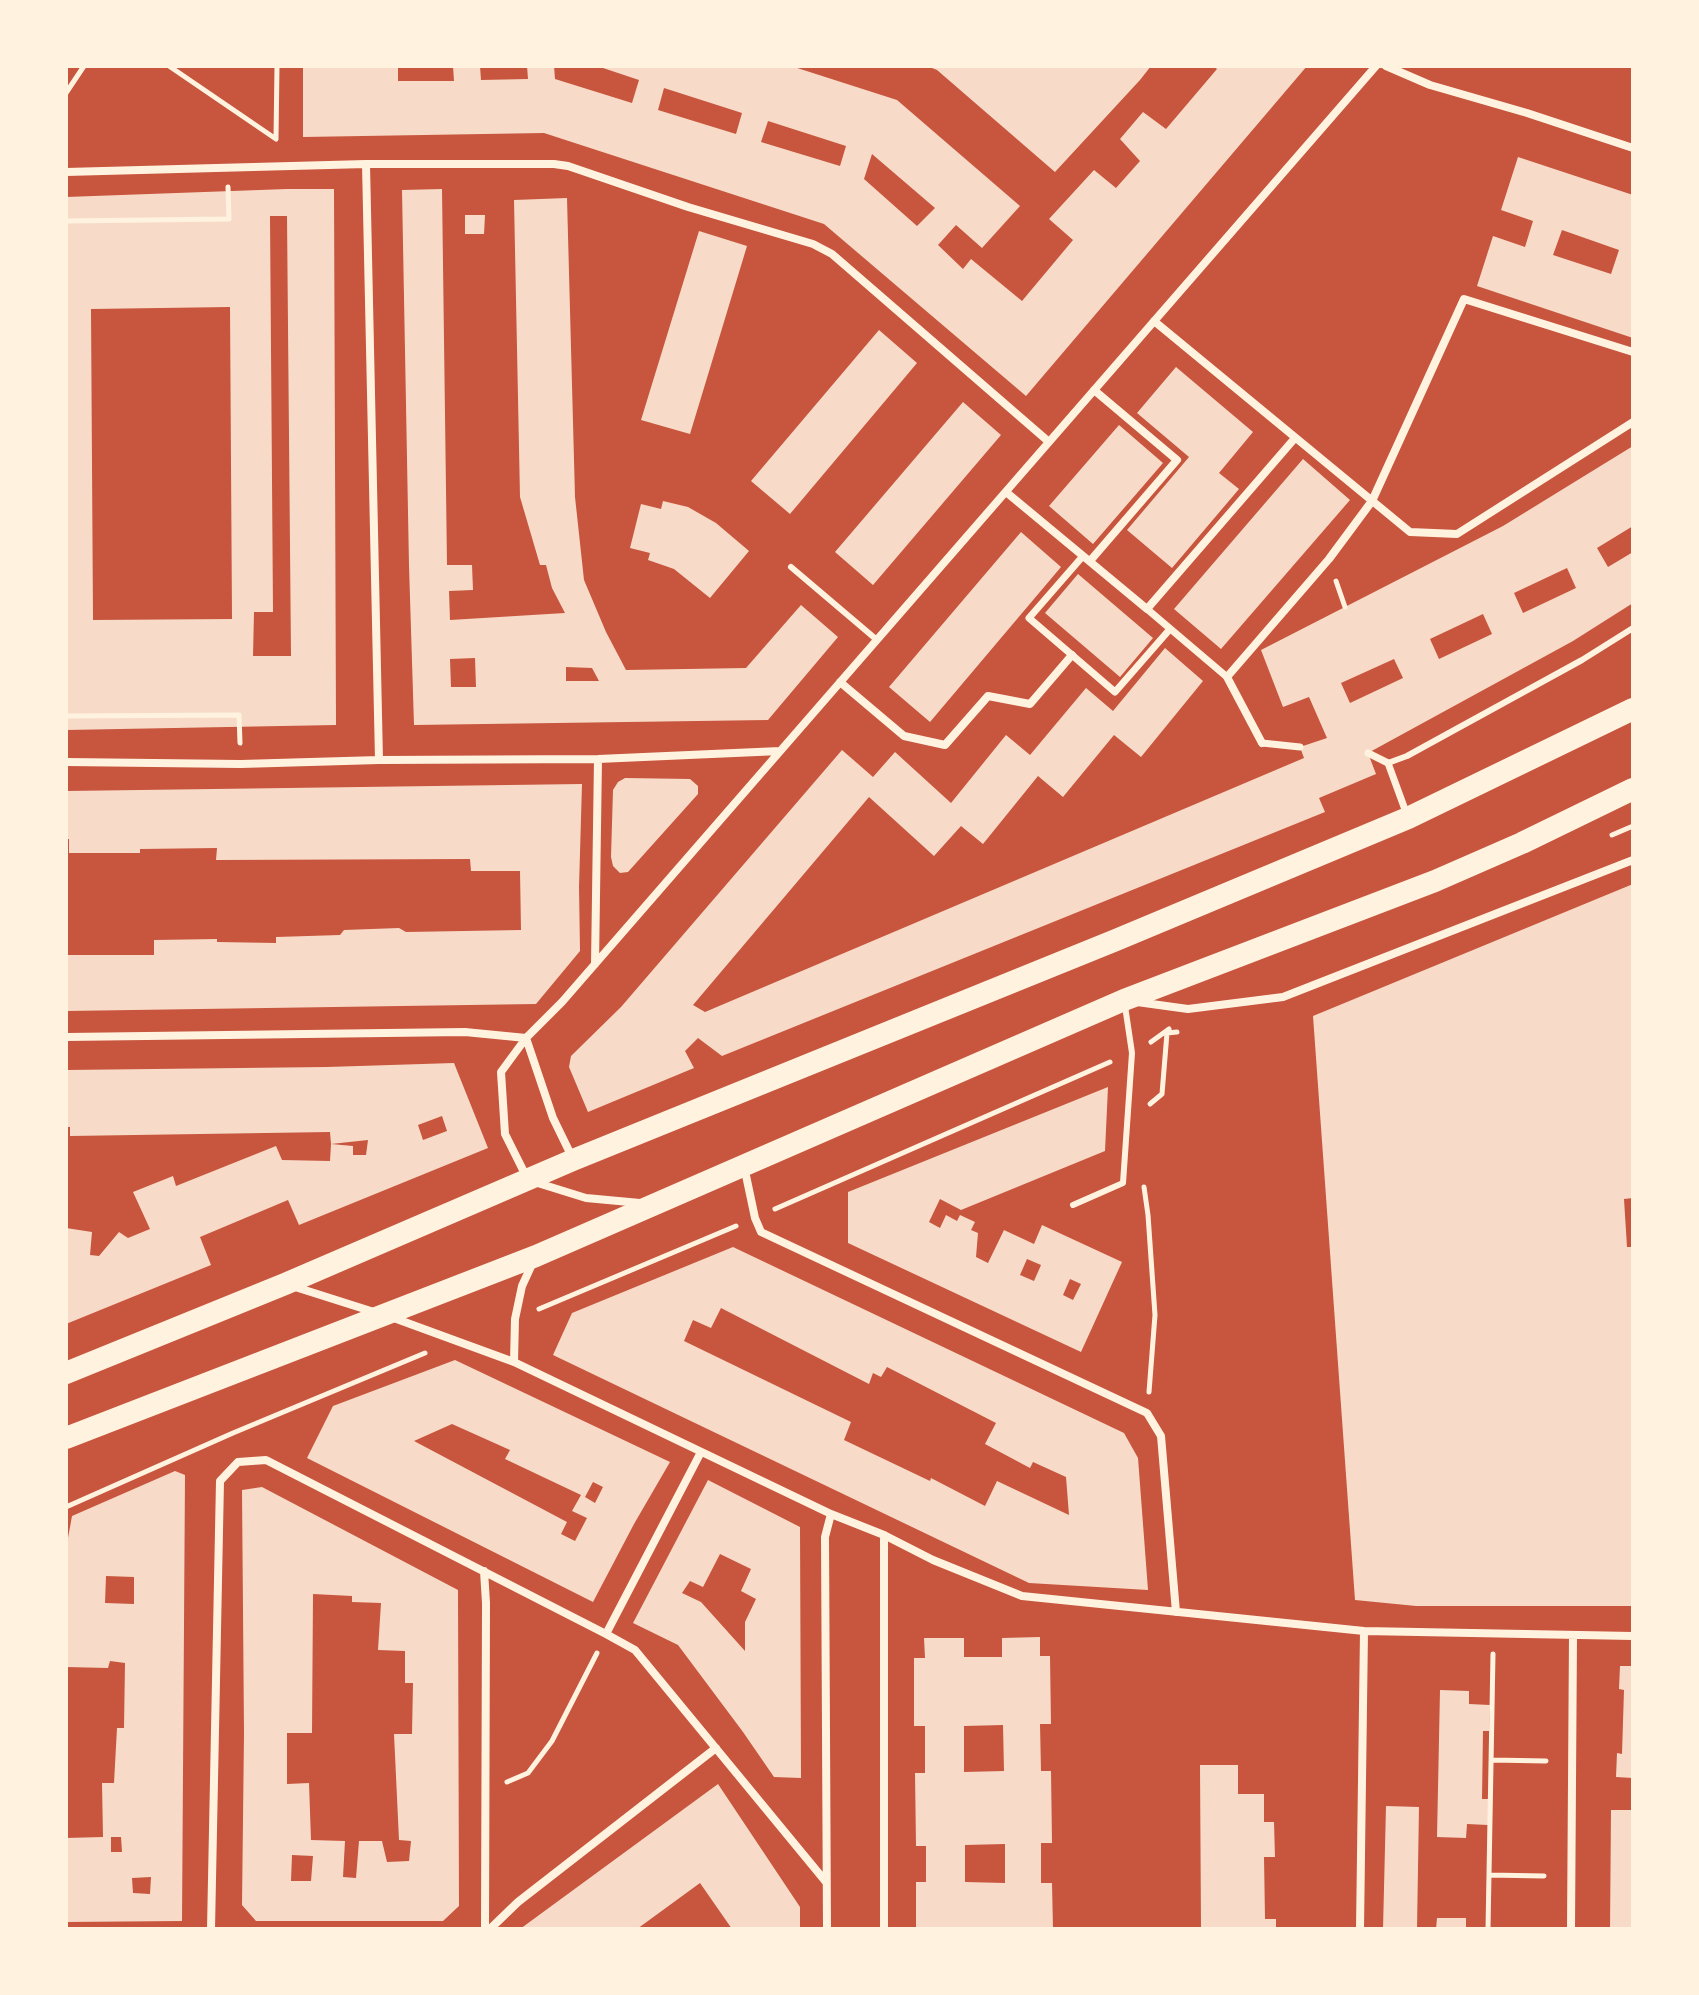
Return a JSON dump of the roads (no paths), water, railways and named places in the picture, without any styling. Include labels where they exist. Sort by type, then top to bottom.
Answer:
[{"type":"highway","points":[[66,1373],[285,1284],[573,1160],[1408,818],[1633,709]]},
{"type":"highway","points":[[66,1438],[536,1256],[1124,1000],[1435,881],[1633,789]]},
{"type":"street","points":[[653,1205],[586,1198],[528,1180],[505,1134],[501,1072],[526,1038],[562,1002],[1376,66]]},
{"type":"street","points":[[1386,66],[1430,85],[1633,148]]},
{"type":"street","points":[[366,164],[379,760]]},
{"type":"street","points":[[66,172],[366,164],[568,166],[688,207],[813,244],[832,254],[1049,442]]},
{"type":"street","points":[[1227,677],[1329,559],[1372,501],[1464,299],[1633,352]]},
{"type":"street","points":[[1154,321],[1410,532],[1457,534],[1633,422]]},
{"type":"street","points":[[1094,390],[1177,460],[1029,618],[1115,692],[1170,629]]},
{"type":"street","points":[[1147,609],[1295,438]]},
{"type":"street","points":[[1006,492],[1227,677],[1262,743],[1300,747]]},
{"type":"street","points":[[840,682],[904,736],[945,745],[988,696],[1030,704],[1072,655]]},
{"type":"street","points":[[66,762],[241,764],[598,759],[780,751]]},
{"type":"street","points":[[1368,753],[1388,763],[1408,818]]},
{"type":"street","points":[[595,964],[598,759]]},
{"type":"street","points":[[1124,1000],[1188,1009],[1283,997],[1633,860]]},
{"type":"street","points":[[66,1037],[465,1032],[526,1038]]},
{"type":"street","points":[[526,1038],[553,1118],[573,1160]]},
{"type":"street","points":[[743,1165],[761,1232],[1147,1413],[1161,1436],[1176,1612]]},
{"type":"street","points":[[514,1362],[515,1319],[522,1286],[536,1256]]},
{"type":"street","points":[[285,1284],[385,1315],[514,1362],[831,1514],[1022,1596],[1364,1631],[1633,1636]]},
{"type":"street","points":[[606,1634],[701,1452]]},
{"type":"street","points":[[211,1929],[220,1481],[238,1462],[266,1460],[635,1650],[826,1882]]},
{"type":"street","points":[[827,1929],[825,1537],[831,1514]]},
{"type":"street","points":[[884,1535],[884,1929]]},
{"type":"street","points":[[484,1571],[488,1929]]},
{"type":"street","points":[[1360,1929],[1364,1631]]},
{"type":"street","points":[[1571,1929],[1573,1635]]},
{"type":"street","points":[[488,1929],[518,1902],[716,1748]]},
{"type":"lane","points":[[791,567],[877,640]]},
{"type":"lane","points":[[1388,763],[1407,756],[1582,660],[1633,628]]},
{"type":"lane","points":[[1073,1205],[1123,1183],[1132,1053],[1124,1000]]}]
